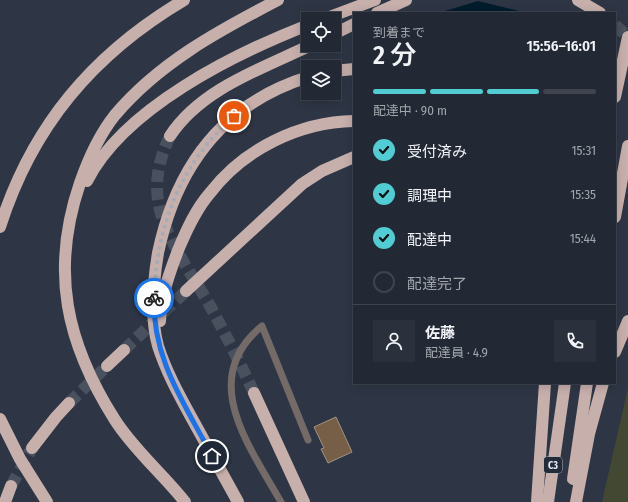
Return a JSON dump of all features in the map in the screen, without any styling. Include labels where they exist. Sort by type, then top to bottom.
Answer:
[{"type":"highway","points":[[0,227],[28,157],[58,110],[74,90],[110,53],[130,36],[184,0]]},
{"type":"highway","points":[[185,502],[129,439],[116,420],[82,356],[70,318],[64,279],[66,242],[71,214],[84,170],[94,150],[114,116],[129,100],[167,66],[189,50],[216,33],[278,0]]},
{"type":"highway","points":[[341,13],[376,0]]},
{"type":"highway","points":[[379,12],[406,0]]},
{"type":"highway","points":[[578,0],[598,12]]},
{"type":"highway","points":[[341,30],[353,24]]},
{"type":"highway","points":[[71,214],[89,177],[99,161],[128,129],[150,111],[173,94],[220,66],[252,49],[301,28]]},
{"type":"highway","points":[[616,92],[628,37]]},
{"type":"highway","points":[[170,136],[188,113],[214,94],[301,50]]},
{"type":"highway","points":[[341,70],[353,69]]},
{"type":"highway","points":[[238,502],[174,385],[166,366],[155,332],[153,315],[154,280],[167,220],[182,181],[204,147],[217,131],[234,116],[272,91],[301,80]]},
{"type":"highway","points":[[166,366],[160,332],[162,301],[184,238],[194,216],[210,192],[234,167],[250,155],[285,135],[322,124],[353,121]]},
{"type":"highway","points":[[616,212],[628,146]]},
{"type":"highway","points":[[186,290],[302,184],[322,171],[353,157]]},
{"type":"highway","points":[[616,350],[628,321]]},
{"type":"highway","points":[[107,366],[124,350]]},
{"type":"highway","points":[[537,502],[545,384]]},
{"type":"highway","name":"C3","points":[[548,502],[565,384]]},
{"type":"highway","name":"C3","points":[[570,502],[584,432],[587,384]]},
{"type":"highway","points":[[576,502],[584,432],[604,384]]},
{"type":"highway","points":[[254,393],[304,502]]},
{"type":"highway","points":[[32,448],[51,422],[69,402]]},
{"type":"highway","points":[[0,419],[20,459],[47,502]]},
{"type":"highway","points":[[5,502],[11,486]]},
{"type":"lane","points":[[281,502],[242,431],[233,407],[231,395],[231,382],[236,358],[251,335],[262,326],[308,440]]},
{"type":"green space","points":[[628,390],[628,502],[602,502],[627,392]]},
{"type":"water","points":[[478,1],[524,12],[441,12]]},
{"type":"building","points":[[336,417],[352,452],[328,463],[321,449],[324,448],[314,427]]},
{"type":"tunnel","points":[[616,26],[628,37]]},
{"type":"tunnel","points":[[170,136],[160,162],[157,179],[159,206],[162,218],[173,243],[215,315],[254,393]]},
{"type":"tunnel","points":[[124,350],[186,291]]},
{"type":"tunnel","points":[[69,403],[107,366]]},
{"type":"tunnel","points":[[11,486],[32,448]]},
{"type":"way so far","points":[[154,298],[154,280],[157,260],[161,240],[173,201],[182,181],[204,147],[217,131],[234,116]]},
{"type":"route","points":[[154,298],[153,315],[158,346],[174,385],[212,456]]}]
